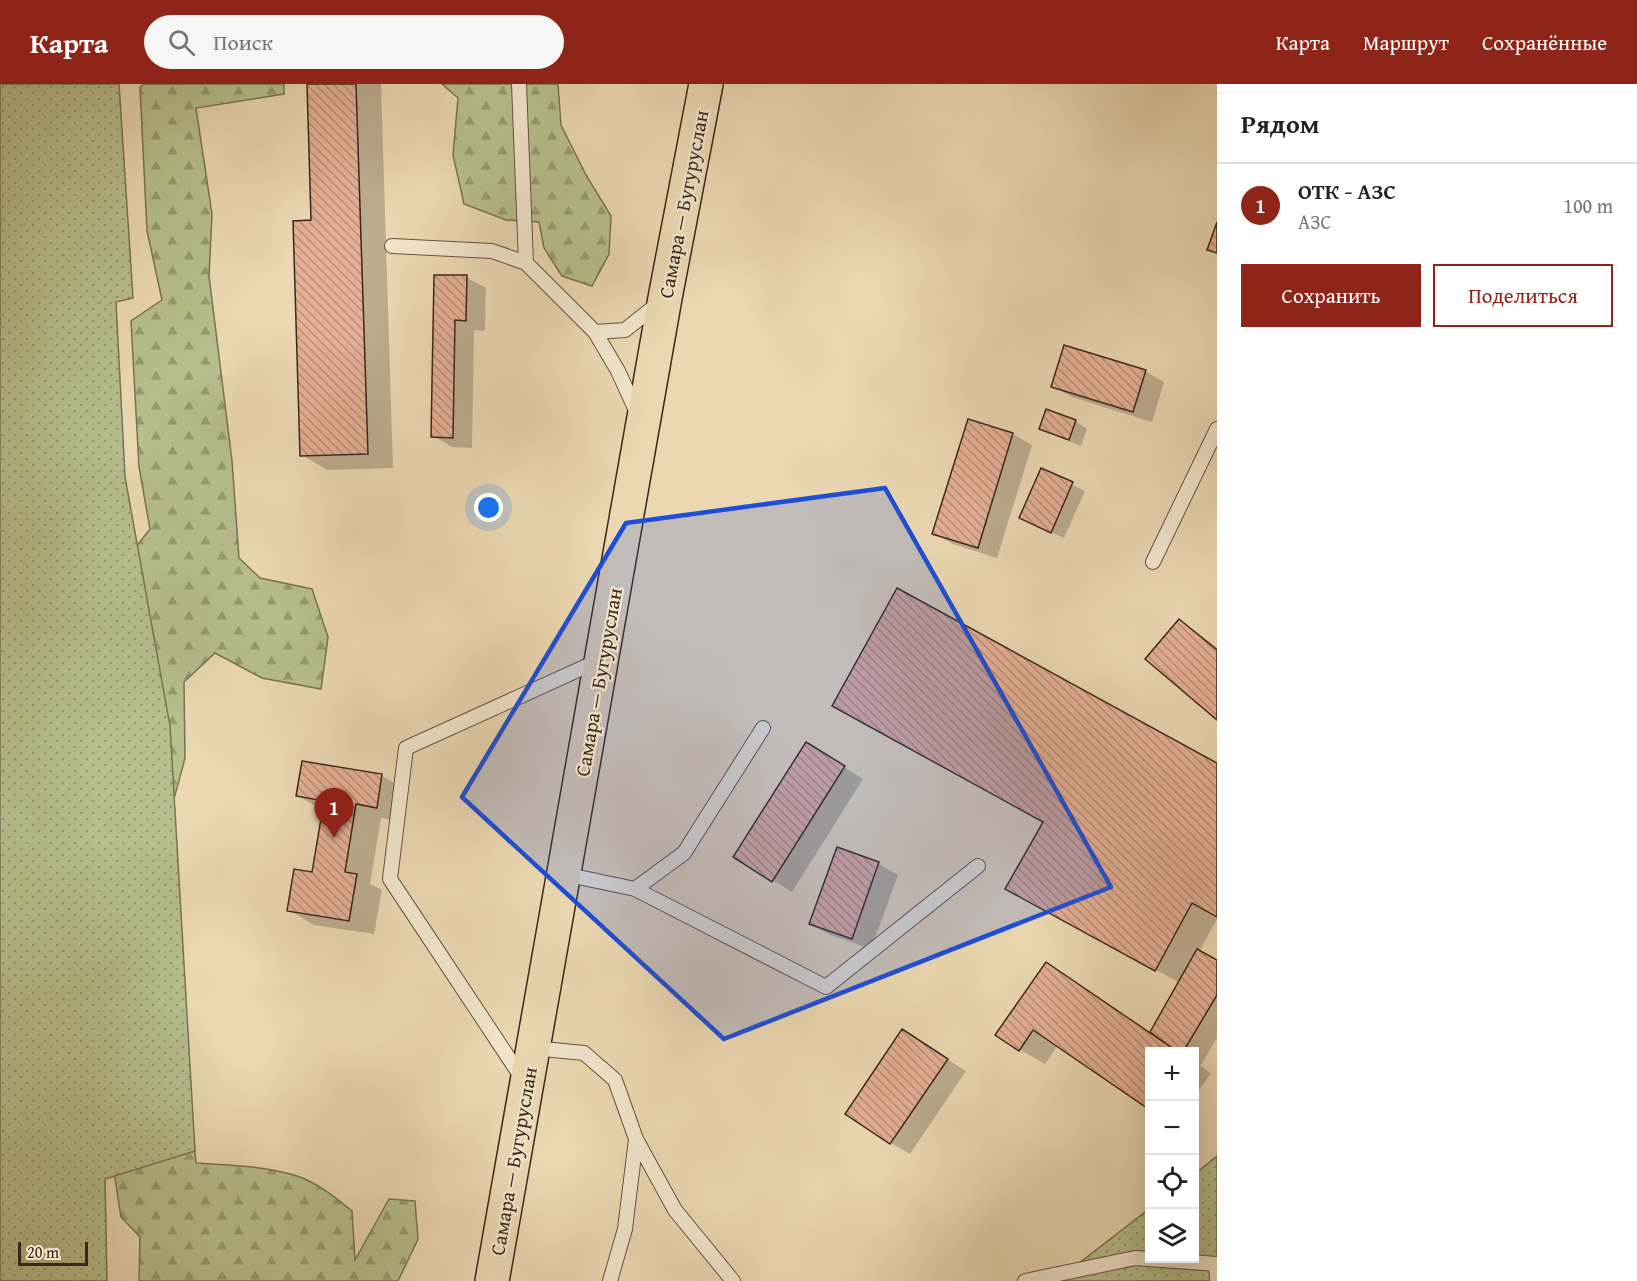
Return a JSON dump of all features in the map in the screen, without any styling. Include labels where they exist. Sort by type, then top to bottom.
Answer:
[{"type":"main road","name":"Самара — Бугуруслан","points":[[492,1281],[665,298],[706,84]]},
{"type":"lane","points":[[519,84],[526,263]]},
{"type":"lane","points":[[392,246],[492,251],[526,263],[595,332],[618,371],[643,425]]},
{"type":"lane","points":[[595,332],[625,330],[665,298]]},
{"type":"lane","points":[[1153,562],[1217,429]]},
{"type":"lane","points":[[526,1083],[390,879],[406,748],[602,659]]},
{"type":"lane","points":[[635,889],[684,853],[763,728]]},
{"type":"lane","points":[[564,874],[635,889],[826,987],[978,866]]},
{"type":"lane","points":[[533,1048],[584,1053],[615,1080],[636,1139],[675,1209],[733,1281]]},
{"type":"lane","points":[[610,1281],[625,1229],[636,1139]]},
{"type":"lane","points":[[1025,1281],[1135,1258],[1216,1264],[1217,1281]]},
{"type":"highlighted area","points":[[885,488],[1111,887],[724,1039],[462,797],[626,523]]},
{"type":"green space","points":[[0,84],[119,84],[133,298],[116,302],[125,477],[170,726],[195,1151],[105,1179],[107,1281],[0,1281]]},
{"type":"green space","points":[[144,84],[284,84],[284,94],[196,108],[212,214],[209,276],[232,461],[239,558],[260,578],[312,589],[328,637],[321,689],[262,678],[215,653],[184,682],[185,758],[164,836],[196,1163],[272,1170],[297,1176],[319,1187],[352,1211],[355,1260],[389,1199],[415,1201],[418,1239],[398,1281],[139,1281],[140,1237],[121,1217],[107,1127],[112,577],[150,529],[139,467],[131,321],[162,300],[147,231],[140,87]]},
{"type":"green space","points":[[442,84],[558,84],[561,125],[586,175],[611,216],[609,254],[592,286],[562,276],[544,248],[539,222],[506,220],[464,204],[453,155],[458,98]]},
{"type":"green space","points":[[1217,1156],[1217,1281],[1056,1281],[1145,1212],[1145,1263],[1199,1263],[1199,1171]]},
{"type":"building","points":[[307,84],[356,84],[368,454],[300,456],[293,221],[311,220]]},
{"type":"building","points":[[1217,222],[1217,253],[1207,250]]},
{"type":"building","points":[[434,275],[467,275],[466,321],[455,320],[453,438],[431,437]]},
{"type":"building","points":[[1064,345],[1146,370],[1133,412],[1051,387]]},
{"type":"building","points":[[1046,409],[1076,420],[1069,440],[1039,429]]},
{"type":"building","points":[[968,419],[1013,433],[978,548],[932,534]]},
{"type":"building","points":[[1041,468],[1073,482],[1051,533],[1019,518]]},
{"type":"building","points":[[897,588],[1217,763],[1217,917],[1192,903],[1155,971],[1005,889],[1043,822],[832,706]]},
{"type":"building","points":[[1179,619],[1217,650],[1217,720],[1145,659]]},
{"type":"building","points":[[806,742],[845,766],[772,882],[733,857]]},
{"type":"building","points":[[302,761],[382,774],[377,808],[356,804],[345,872],[357,874],[349,921],[287,911],[294,869],[312,872],[324,801],[296,796]]},
{"type":"building","points":[[837,847],[879,862],[852,939],[809,924]]},
{"type":"building","points":[[1197,949],[1217,960],[1217,995],[1186,1047],[1171,1047],[1150,1032]]},
{"type":"building","points":[[1046,962],[1171,1047],[1145,1047],[1145,1107],[1033,1030],[1019,1051],[995,1035]]},
{"type":"building","points":[[902,1029],[948,1059],[890,1144],[845,1114]]},
{"type":"place","name":"ОТК - АЗС","points":[[334,838]]}]
